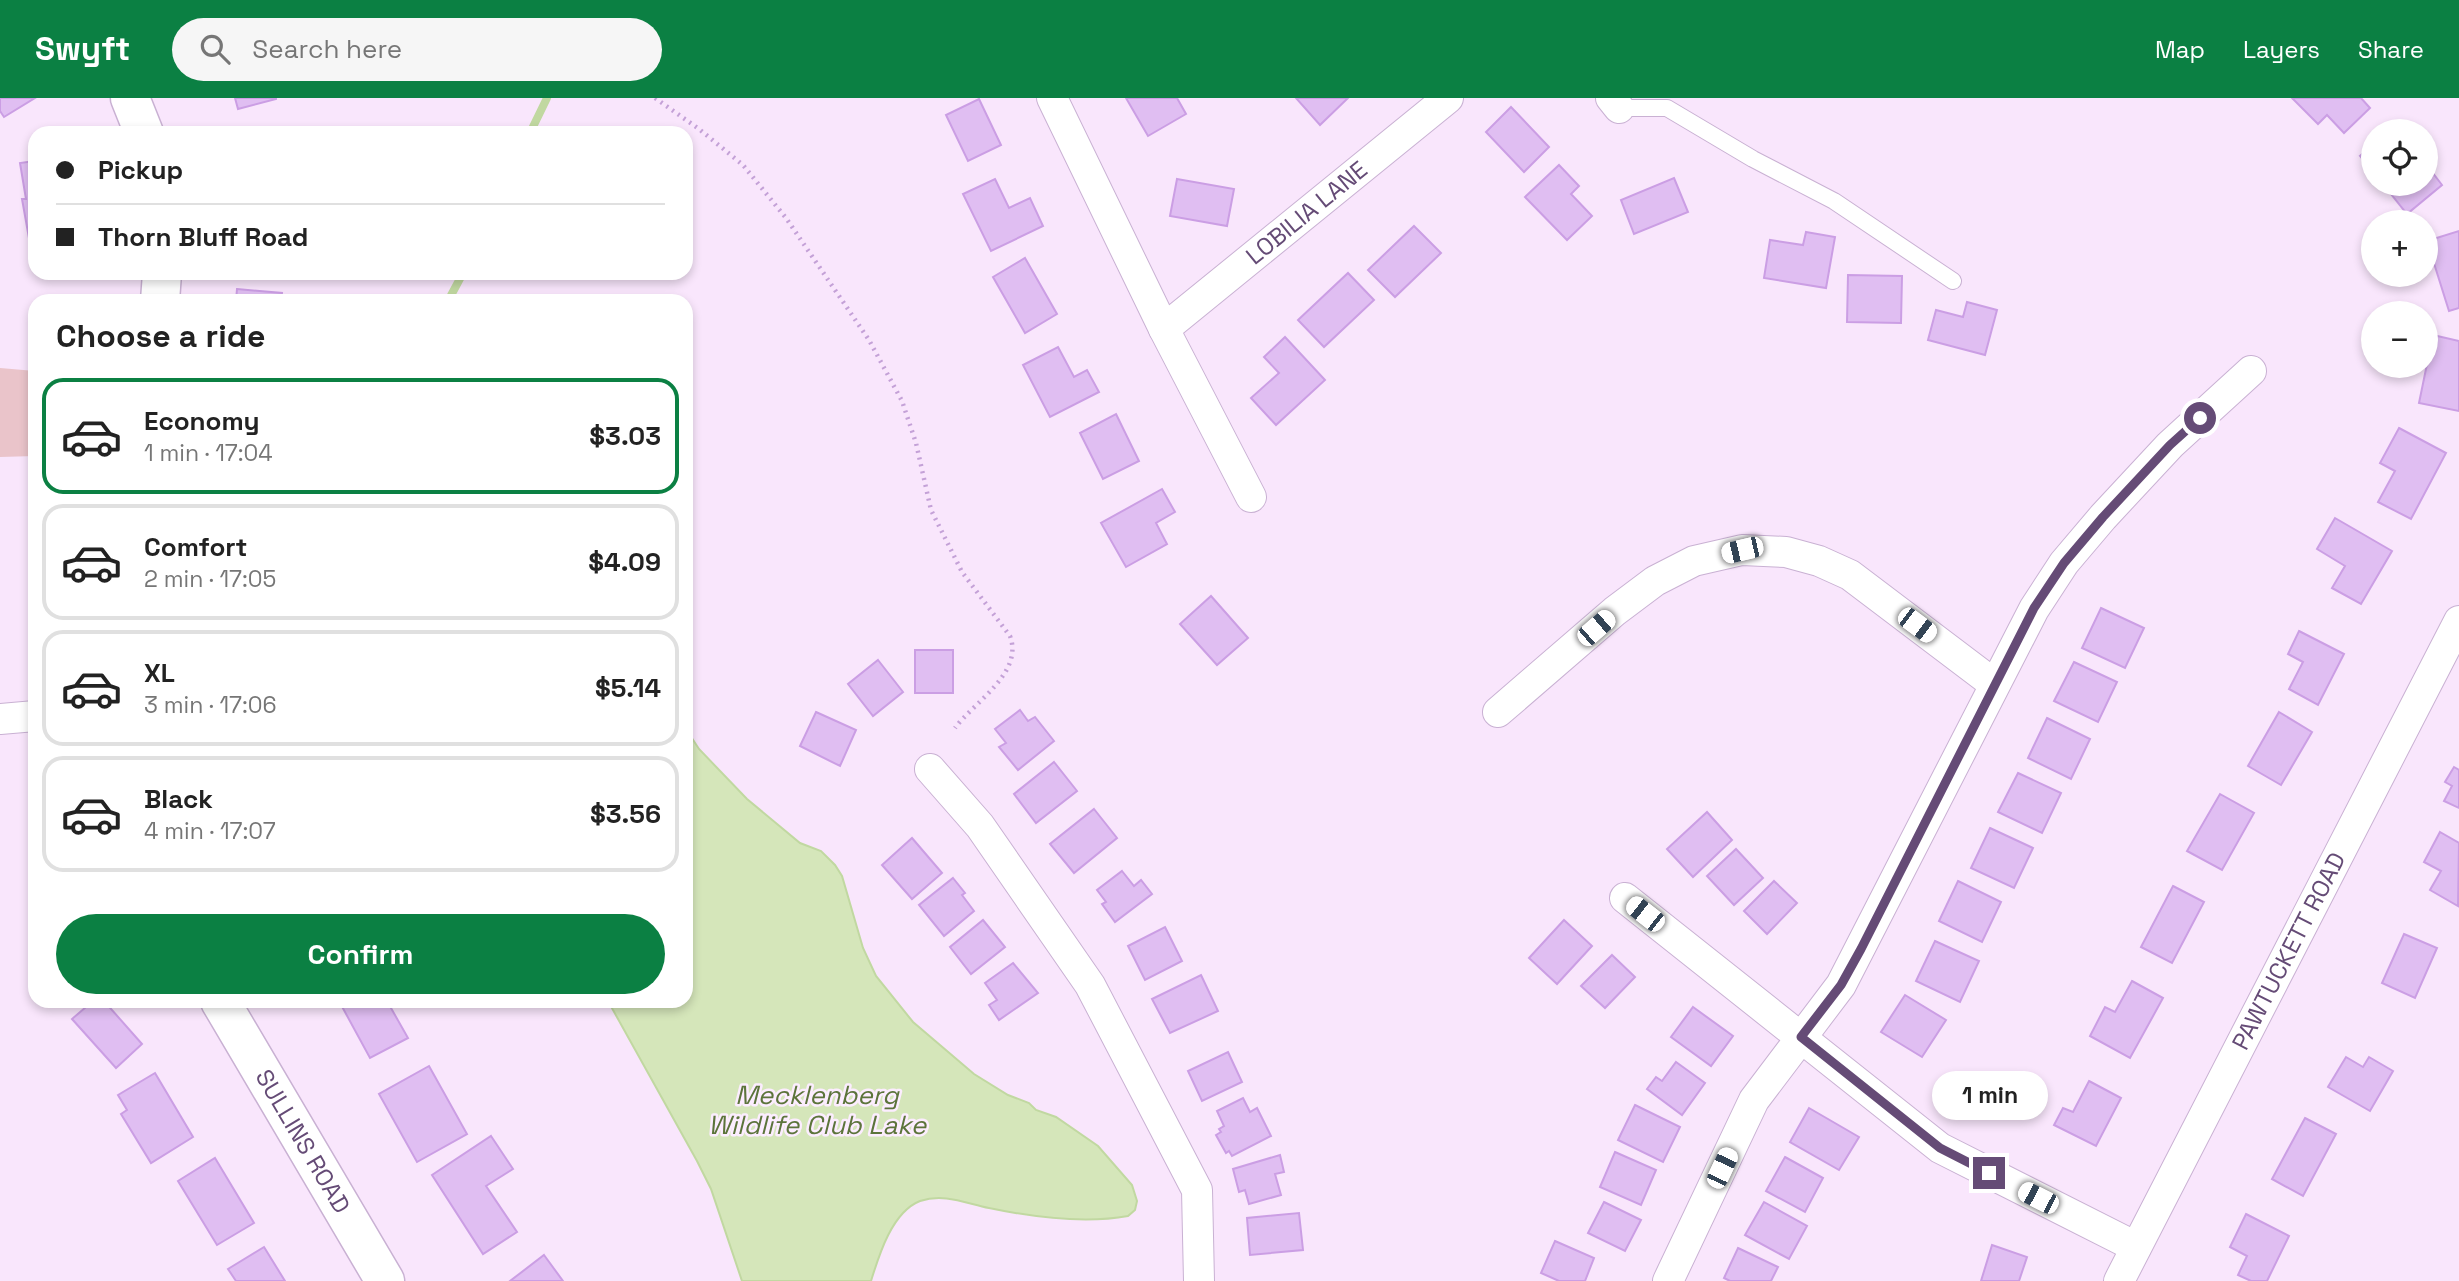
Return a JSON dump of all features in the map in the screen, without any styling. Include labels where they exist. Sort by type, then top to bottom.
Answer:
[{"type":"street","points":[[130,98],[141,126]]},
{"type":"street","points":[[1052,98],[1164,329],[1251,497]]},
{"type":"street","name":"LOBILIA LANE","points":[[1164,329],[1448,98]]},
{"type":"street","points":[[1668,1281],[1754,1100],[1841,985],[1861,949],[2034,608],[2064,563],[2103,517],[2170,445],[2251,371]]},
{"type":"street","points":[[1498,712],[1615,611],[1656,581],[1694,561],[1742,550],[1786,552],[1819,561],[1850,575],[1994,684]]},
{"type":"street","name":"PAWTUCKETT ROAD","points":[[2119,1281],[2459,621]]},
{"type":"street","points":[[0,719],[28,717]]},
{"type":"street","points":[[930,769],[980,826],[1090,985],[1198,1190],[1199,1281]]},
{"type":"street","points":[[1625,898],[1940,1148],[2136,1247]]},
{"type":"street","name":"SULLINS ROAD","points":[[224,1008],[385,1281]]},
{"type":"lane","points":[[1615,103],[1667,108],[1753,159],[1834,201],[1953,281]]},
{"type":"path","points":[[655,98],[699,129],[743,166],[786,218],[869,340],[902,401],[916,443],[931,510],[962,572],[1010,636],[1013,644],[1010,662],[997,683],[955,728]]},
{"type":"shaded area","points":[[0,368],[28,370],[28,456],[0,457]]},
{"type":"water","name":"Mecklenberg Wildlife Club Lake","points":[[693,740],[747,799],[800,843],[821,851],[835,865],[842,876],[863,948],[876,976],[913,1022],[974,1074],[1008,1095],[1029,1103],[1036,1110],[1056,1117],[1098,1146],[1132,1185],[1137,1201],[1135,1210],[1128,1216],[1076,1219],[1023,1214],[946,1198],[929,1199],[910,1207],[894,1224],[871,1281],[742,1281],[711,1189],[612,1008],[693,1008]]},
{"type":"building","points":[[0,98],[35,98],[4,117],[0,111]]},
{"type":"building","points":[[235,98],[276,98],[276,99],[238,109]]},
{"type":"building","points":[[1126,98],[1177,98],[1186,114],[1148,136]]},
{"type":"building","points":[[1296,98],[1348,98],[1320,125]]},
{"type":"building","points":[[2292,98],[2361,98],[2370,108],[2344,133],[2327,115],[2318,124]]},
{"type":"building","points":[[979,99],[1001,145],[968,161],[946,115]]},
{"type":"building","points":[[1511,107],[1549,147],[1524,172],[1486,132]]},
{"type":"building","points":[[28,162],[28,233],[22,199],[26,199],[20,163]]},
{"type":"building","points":[[1559,165],[1579,186],[1571,194],[1592,216],[1567,240],[1525,197]]},
{"type":"building","points":[[1674,178],[1688,212],[1634,234],[1621,200]]},
{"type":"building","points":[[995,179],[1009,208],[1030,198],[1043,226],[991,251],[963,194]]},
{"type":"building","points":[[1177,179],[1234,189],[1227,226],[1170,216]]},
{"type":"building","points":[[2393,196],[2429,196],[2412,210],[2404,210]]},
{"type":"building","points":[[1414,226],[1441,253],[1395,297],[1368,270]]},
{"type":"building","points":[[2459,231],[2459,308],[2449,311],[2438,276],[2438,238]]},
{"type":"building","points":[[1806,232],[1835,237],[1826,288],[1764,278],[1770,240],[1803,245]]},
{"type":"building","points":[[1025,258],[1057,314],[1025,333],[993,277]]},
{"type":"building","points":[[1348,273],[1374,300],[1324,347],[1298,320]]},
{"type":"building","points":[[1848,275],[1902,276],[1901,323],[1847,322]]},
{"type":"building","points":[[237,289],[282,293],[282,294],[237,294]]},
{"type":"building","points":[[1967,302],[1997,310],[1985,355],[1928,340],[1936,310],[1963,317]]},
{"type":"building","points":[[2438,336],[2459,341],[2459,411],[2419,403],[2424,378],[2438,378]]},
{"type":"building","points":[[1285,337],[1325,380],[1276,425],[1251,398],[1279,373],[1264,357]]},
{"type":"building","points":[[1058,347],[1074,377],[1087,370],[1099,392],[1050,417],[1023,365]]},
{"type":"building","points":[[1116,414],[1139,461],[1103,479],[1080,433]]},
{"type":"building","points":[[2399,428],[2446,453],[2411,519],[2378,502],[2395,471],[2380,463]]},
{"type":"building","points":[[1162,489],[1175,512],[1156,523],[1167,544],[1126,567],[1101,523]]},
{"type":"building","points":[[2335,518],[2392,551],[2361,604],[2332,588],[2345,566],[2317,549]]},
{"type":"building","points":[[1211,596],[1248,638],[1217,665],[1180,624]]},
{"type":"building","points":[[2101,608],[2144,628],[2125,668],[2082,648]]},
{"type":"building","points":[[2299,631],[2344,654],[2318,705],[2289,689],[2303,662],[2288,654]]},
{"type":"building","points":[[915,650],[953,650],[953,693],[915,693]]},
{"type":"building","points":[[878,660],[903,692],[873,716],[848,684]]},
{"type":"building","points":[[2074,662],[2117,682],[2098,722],[2054,701]]},
{"type":"building","points":[[1020,710],[1028,721],[1035,717],[1054,741],[1018,770],[999,747],[1006,743],[995,729]]},
{"type":"building","points":[[816,712],[856,730],[840,766],[800,746]]},
{"type":"building","points":[[2279,712],[2312,732],[2281,785],[2248,766]]},
{"type":"building","points":[[2047,718],[2090,739],[2071,779],[2028,758]]},
{"type":"building","points":[[1054,762],[1077,791],[1036,823],[1014,794]]},
{"type":"building","points":[[2454,767],[2459,770],[2459,808],[2444,801],[2452,786],[2445,782]]},
{"type":"building","points":[[2018,773],[2061,793],[2042,833],[1998,812]]},
{"type":"building","points":[[2220,794],[2254,813],[2222,870],[2187,851]]},
{"type":"building","points":[[1094,809],[1117,838],[1074,873],[1050,844]]},
{"type":"building","points":[[1707,812],[1732,840],[1693,877],[1667,849]]},
{"type":"building","points":[[1990,828],[2033,848],[2014,888],[1971,868]]},
{"type":"building","points":[[2440,832],[2459,843],[2458,906],[2430,890],[2441,871],[2424,862]]},
{"type":"building","points":[[912,838],[942,873],[912,899],[882,865]]},
{"type":"building","points":[[1736,849],[1763,878],[1734,905],[1707,876]]},
{"type":"building","points":[[1122,871],[1134,886],[1141,880],[1152,894],[1115,922],[1102,904],[1106,902],[1097,890]]},
{"type":"building","points":[[953,878],[974,911],[944,936],[919,905]]},
{"type":"building","points":[[1774,881],[1797,903],[1767,934],[1744,911]]},
{"type":"building","points":[[1958,881],[2001,902],[1982,942],[1939,921]]},
{"type":"building","points":[[2173,886],[2204,902],[2172,963],[2141,947]]},
{"type":"building","points":[[983,920],[1005,947],[971,974],[950,947]]},
{"type":"building","points":[[1564,920],[1592,946],[1557,984],[1529,958]]},
{"type":"building","points":[[1165,927],[1182,961],[1145,980],[1128,946]]},
{"type":"building","points":[[2404,934],[2437,948],[2415,998],[2382,983]]},
{"type":"building","points":[[1935,941],[1979,961],[1960,1002],[1916,981]]},
{"type":"building","points":[[1612,955],[1635,977],[1605,1008],[1581,986]]},
{"type":"building","points":[[1013,963],[1038,993],[999,1020],[989,1005],[997,1000],[985,983]]},
{"type":"building","points":[[1201,975],[1218,1011],[1170,1033],[1152,999]]},
{"type":"building","points":[[2132,981],[2163,998],[2130,1058],[2090,1036],[2105,1007],[2115,1012]]},
{"type":"building","points":[[1905,995],[1946,1020],[1922,1057],[1881,1032]]},
{"type":"building","points":[[1693,1007],[1733,1036],[1711,1066],[1671,1037]]},
{"type":"building","points":[[85,1008],[110,1008],[142,1044],[116,1068],[72,1019]]},
{"type":"building","points":[[343,1008],[391,1008],[408,1038],[370,1058]]},
{"type":"building","points":[[1228,1052],[1242,1082],[1202,1101],[1188,1071]]},
{"type":"building","points":[[2346,1057],[2363,1067],[2369,1057],[2393,1071],[2370,1111],[2328,1087]]},
{"type":"building","points":[[1676,1062],[1705,1083],[1682,1115],[1647,1089],[1656,1077],[1662,1081]]},
{"type":"building","points":[[429,1066],[467,1134],[417,1162],[379,1094]]},
{"type":"building","points":[[155,1073],[193,1137],[151,1163],[121,1114],[127,1110],[118,1095]]},
{"type":"building","points":[[2089,1081],[2121,1098],[2096,1146],[2054,1125],[2063,1108],[2073,1112]]},
{"type":"building","points":[[1243,1098],[1250,1112],[1257,1108],[1271,1136],[1232,1156],[1229,1151],[1226,1153],[1216,1135],[1224,1126],[1217,1111]]},
{"type":"building","points":[[1635,1105],[1680,1127],[1663,1162],[1618,1140]]},
{"type":"building","points":[[1809,1108],[1859,1137],[1839,1170],[1790,1142]]},
{"type":"building","points":[[2305,1118],[2336,1134],[2303,1196],[2272,1179]]},
{"type":"building","points":[[491,1136],[513,1169],[486,1186],[517,1232],[483,1254],[432,1175]]},
{"type":"building","points":[[1615,1152],[1656,1170],[1641,1205],[1600,1187]]},
{"type":"building","points":[[1280,1155],[1284,1172],[1275,1174],[1281,1195],[1249,1204],[1245,1190],[1239,1192],[1233,1169]]},
{"type":"building","points":[[1785,1157],[1823,1178],[1805,1212],[1766,1191]]},
{"type":"building","points":[[215,1158],[254,1223],[217,1245],[178,1181]]},
{"type":"building","points":[[1604,1202],[1641,1220],[1625,1251],[1588,1233]]},
{"type":"building","points":[[1764,1202],[1807,1226],[1789,1259],[1745,1235]]},
{"type":"building","points":[[1299,1213],[1303,1250],[1250,1255],[1247,1218]]},
{"type":"building","points":[[2246,1214],[2289,1236],[2267,1281],[2251,1281],[2238,1275],[2247,1256],[2230,1247]]},
{"type":"building","points":[[1555,1241],[1594,1258],[1585,1281],[1559,1281],[1541,1273]]},
{"type":"building","points":[[1992,1245],[2027,1257],[2019,1281],[1981,1281]]},
{"type":"building","points":[[264,1247],[285,1281],[236,1281],[228,1269]]},
{"type":"building","points":[[1738,1248],[1778,1267],[1771,1281],[1730,1281],[1724,1278]]},
{"type":"building","points":[[544,1255],[563,1281],[510,1281]]},
{"type":"waterway","points":[[533,126],[547,98]]},
{"type":"waterway","points":[[452,294],[459,280]]},
{"type":"route","points":[[1989,1173],[1940,1148],[1801,1037],[1841,985],[1861,949],[2034,608],[2064,563],[2103,517],[2170,445],[2200,418]]}]
